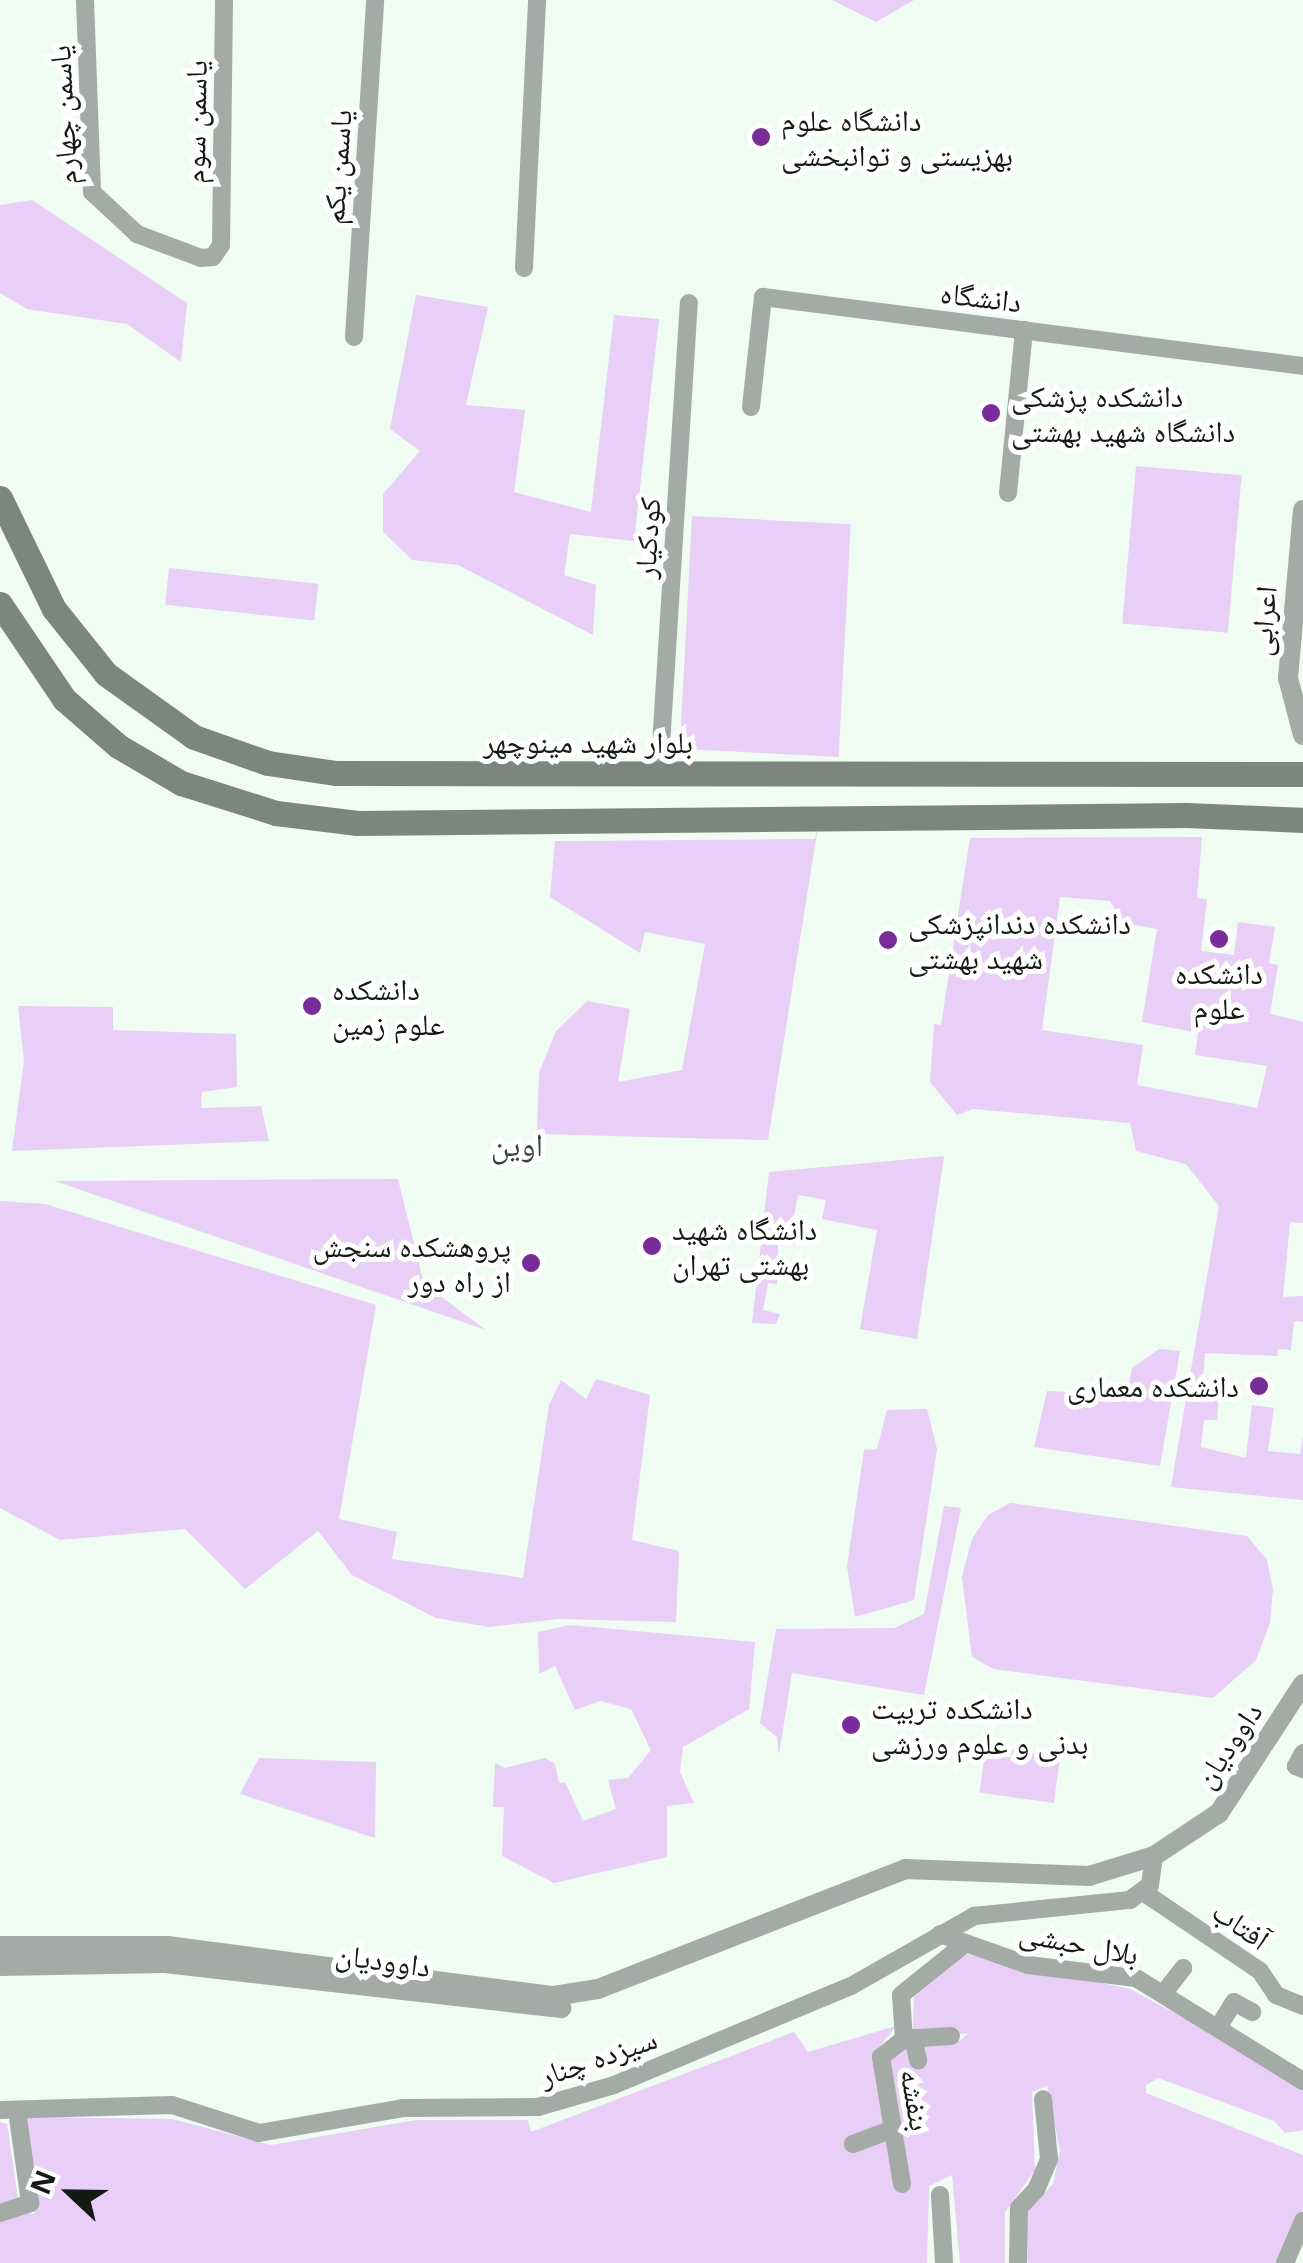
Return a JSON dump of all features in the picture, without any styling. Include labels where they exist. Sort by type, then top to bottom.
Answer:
[{"type":"main road","name":"بلوار شهید مینوچهر","points":[[0,498],[54,610],[77,641],[141,704],[194,738],[268,763],[336,774],[660,776],[881,770],[1303,774]]},
{"type":"main road","points":[[0,604],[64,698],[118,746],[196,789],[276,813],[356,822],[1186,815],[1303,820]]},
{"type":"street","name":"یاسمن چهارم","points":[[86,0],[92,192],[137,234],[188,255],[213,256],[221,246]]},
{"type":"street","name":"یاسمن سوم","points":[[221,246],[224,0]]},
{"type":"street","name":"یاسمن یکم","points":[[354,337],[376,0]]},
{"type":"street","points":[[524,268],[538,0]]},
{"type":"street","name":"دانشگاه","points":[[750,407],[762,296],[1303,366]]},
{"type":"street","name":"کودکیار","points":[[660,776],[689,303]]},
{"type":"street","points":[[1008,493],[1024,330]]},
{"type":"street","name":"اعرابی","points":[[1303,510],[1288,678],[1303,735]]},
{"type":"street","name":"داوودیان","points":[[0,1946],[167,1946],[554,1996],[630,1981],[738,1932],[905,1869],[1089,1876],[1154,1856],[1219,1813],[1303,1684]]},
{"type":"street","points":[[1303,1752],[1296,1766],[1303,1769]]},
{"type":"street","points":[[1143,1892],[1156,1868],[1154,1856]]},
{"type":"street","name":"سیزده چنار","points":[[9,2110],[172,2105],[259,2133],[403,2108],[538,2108],[614,2085],[851,1986],[974,1916],[1114,1902],[1143,1892]]},
{"type":"street","name":"آفتاب","points":[[1143,1892],[1260,1970],[1276,1995],[1303,2006]]},
{"type":"street","name":"داوودیان","points":[[0,1966],[165,1963],[551,2010],[636,1994],[697,1967],[738,1932]]},
{"type":"street","name":"بلال حبشی","points":[[940,1934],[962,1946],[1028,1964],[1136,1978],[1303,2081]]},
{"type":"street","name":"بنفشه","points":[[902,2184],[881,2057],[908,2038],[901,1995],[962,1946]]},
{"type":"street","points":[[1162,1994],[1183,1968]]},
{"type":"street","points":[[1219,2026],[1234,2002],[1252,2012]]},
{"type":"street","points":[[918,2060],[908,2038],[951,2036]]},
{"type":"street","points":[[1018,2263],[1019,2208],[1036,2190],[1049,2159],[1043,2099]]},
{"type":"street","points":[[0,2213],[30,2203],[9,2110]]},
{"type":"street","points":[[853,2144],[893,2129]]},
{"type":"street","points":[[940,2195],[944,2263]]},
{"type":"street","points":[[1285,2263],[1303,2221]]},
{"type":"shaded area","points":[[832,0],[914,0],[876,22]]},
{"type":"shaded area","points":[[32,200],[187,303],[181,362],[127,324],[27,309],[0,293],[0,205]]},
{"type":"shaded area","points":[[416,295],[488,307],[466,405],[525,410],[514,492],[591,512],[614,315],[659,319],[634,541],[570,534],[564,575],[596,585],[593,635],[458,565],[412,560],[383,532],[383,494],[420,451],[390,429]]},
{"type":"shaded area","points":[[1136,466],[1242,475],[1228,633],[1122,623]]},
{"type":"shaded area","points":[[692,516],[851,524],[839,757],[680,749]]},
{"type":"shaded area","points":[[169,568],[318,584],[314,620],[165,605]]},
{"type":"shaded area","points":[[819,820],[768,1140],[537,1134],[539,1073],[556,1031],[587,1001],[630,1009],[618,1082],[682,1070],[705,944],[645,932],[640,953],[550,897],[555,841],[815,839]]},
{"type":"shaded area","points":[[1202,837],[1197,898],[1207,899],[1201,951],[1234,955],[1238,922],[1275,927],[1269,963],[1278,965],[1270,1014],[1303,1022],[1303,1223],[1290,1222],[1283,1297],[1303,1296],[1303,1322],[1294,1321],[1291,1350],[1278,1349],[1277,1356],[1205,1353],[1203,1379],[1215,1380],[1219,1395],[1217,1420],[1204,1420],[1201,1447],[1246,1458],[1252,1405],[1274,1408],[1268,1451],[1300,1454],[1303,1437],[1303,1500],[1171,1487],[1219,1206],[1186,1164],[1136,1151],[1130,1123],[973,1109],[957,1115],[930,1082],[934,1024],[941,1025],[970,838]],"holes":[[[1060,897],[1110,901],[1123,923],[1157,929],[1142,1022],[1198,1033],[1195,1055],[1267,1066],[1257,1108],[1137,1085],[1143,1045],[1042,1030]]]},
{"type":"shaded area","points":[[18,1006],[113,1007],[113,1030],[236,1034],[237,1087],[202,1092],[201,1108],[261,1106],[269,1141],[12,1151],[24,1061]]},
{"type":"shaded area","points":[[944,1156],[917,1339],[860,1329],[877,1230],[822,1219],[826,1200],[798,1195],[791,1232],[798,1234],[795,1245],[778,1243],[777,1284],[768,1283],[763,1310],[780,1314],[776,1324],[752,1323],[769,1172]]},
{"type":"shaded area","points":[[398,1179],[424,1284],[486,1330],[55,1181]]},
{"type":"shaded area","points":[[0,1201],[45,1204],[376,1305],[339,1519],[397,1532],[392,1559],[523,1578],[549,1405],[561,1380],[586,1399],[596,1379],[650,1395],[632,1540],[679,1551],[676,1622],[559,1619],[489,1627],[436,1618],[352,1575],[318,1531],[245,1589],[185,1529],[60,1540],[0,1508]]},
{"type":"shaded area","points":[[1159,1349],[1180,1351],[1160,1466],[1034,1447],[1047,1391],[1127,1395],[1132,1368]]},
{"type":"shaded area","points":[[927,1409],[937,1449],[914,1600],[855,1617],[847,1566],[864,1450],[877,1449],[887,1410]]},
{"type":"shaded area","points":[[1010,1503],[1247,1536],[1267,1560],[1273,1589],[1270,1623],[1256,1660],[1213,1698],[994,1669],[972,1657],[962,1577],[972,1539],[988,1515]]},
{"type":"shaded area","points":[[944,1506],[961,1508],[924,1695],[792,1673],[779,1755],[777,1737],[760,1723],[776,1629],[895,1628],[924,1614]]},
{"type":"shaded area","points":[[570,1625],[755,1642],[749,1709],[683,1747],[680,1772],[694,1803],[667,1806],[667,1857],[554,1883],[502,1856],[504,1807],[493,1807],[495,1763],[505,1768],[545,1758],[555,1764],[559,1783],[565,1782],[583,1821],[616,1809],[608,1780],[628,1778],[651,1750],[631,1709],[600,1701],[575,1710],[555,1666],[539,1674],[538,1632]]},
{"type":"shaded area","points":[[986,1746],[1060,1756],[1054,1803],[979,1793]]},
{"type":"shaded area","points":[[259,1758],[376,1762],[375,1838],[240,1794]]},
{"type":"shaded area","points":[[960,1953],[1130,1989],[1303,2082],[1303,2130],[1285,2133],[1274,2121],[1158,2078],[1146,2085],[1146,2093],[1303,2155],[1303,2208],[1278,2263],[1028,2263],[1026,2214],[1053,2184],[1060,2151],[1047,2086],[1032,2092],[1035,2170],[1005,2212],[1005,2263],[960,2263],[952,2175],[929,2186],[927,2263],[0,2263],[0,2122],[7,2124],[18,2198],[25,2213],[34,2214],[36,2206],[24,2117],[172,2119],[271,2145],[416,2120],[528,2120],[531,2132],[794,2032],[808,2052],[896,2026],[873,2055],[887,2137],[888,2057],[909,2045],[959,2041],[968,2034],[913,2031],[914,1997]]},
{"type":"place","name":"دانشگاه علوم بهزیستی و توانبخشی","points":[[761,137]]},
{"type":"place","name":"دانشکده پزشکی دانشگاه شهید بهشتی","points":[[991,413]]},
{"type":"place","name":"دانشکده علوم","points":[[1219,939]]},
{"type":"place","name":"دانشکده دندانپزشکی شهید بهشتی","points":[[888,940]]},
{"type":"place","name":"دانشکده علوم زمین","points":[[312,1006]]},
{"type":"place","name":"دانشگاه شهید بهشتی تهران","points":[[652,1246]]},
{"type":"place","name":"پروهشکده سنجش از راه دور","points":[[531,1263]]},
{"type":"place","name":"دانشکده معماری","points":[[1259,1386]]},
{"type":"place","name":"دانشکده تربیت بدنی و علوم ورزشی","points":[[851,1725]]},
{"type":"district","name":"اوین","points":[[517,1144]]}]
